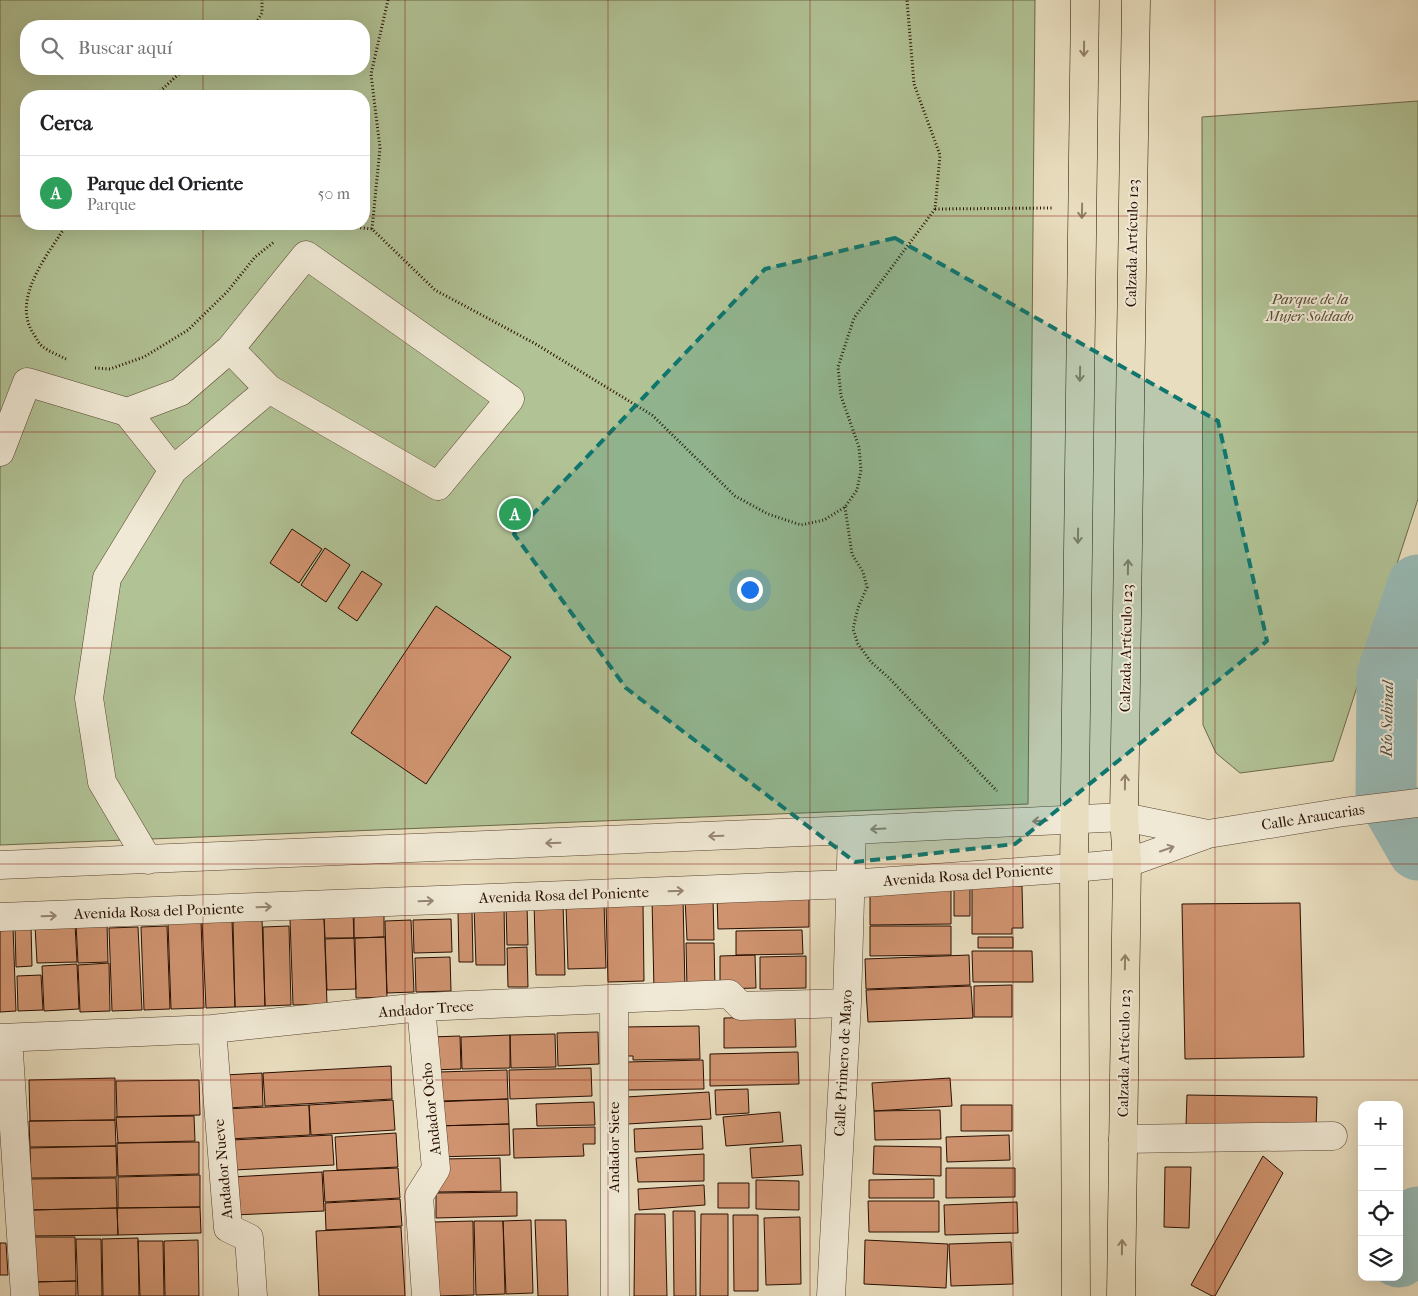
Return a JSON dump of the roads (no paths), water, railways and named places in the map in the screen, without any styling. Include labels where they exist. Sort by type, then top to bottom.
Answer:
[{"type":"main road","points":[[1076,1296],[1074,868],[1085,0]]},
{"type":"main road","name":"Calzada Artículo 123","points":[[1121,1296],[1127,863],[1124,817],[1136,0]]},
{"type":"street","points":[[127,412],[180,392],[230,349],[306,255],[510,399],[438,486],[269,389],[230,349]]},
{"type":"street","points":[[0,452],[27,382],[127,412],[173,470]]},
{"type":"street","points":[[148,860],[102,782],[89,698],[107,578],[173,470],[269,389]]},
{"type":"street","name":"Calle Araucarias","points":[[1127,863],[1208,834],[1418,802]]},
{"type":"street","points":[[0,865],[1124,817]]},
{"type":"street","name":"Calle Araucarias","points":[[1124,817],[1208,834]]},
{"type":"street","name":"Calle Primero de Mayo","points":[[831,1296],[847,1003],[852,830]]},
{"type":"street","name":"Avenida Rosa del Poniente","points":[[0,918],[850,884],[1127,863]]},
{"type":"street","name":"Andador Trece","points":[[4,1038],[212,1029],[421,1007],[729,994],[740,1006],[847,1003]]},
{"type":"street","name":"Andador Siete","points":[[614,999],[615,1296]]},
{"type":"street","name":"Andador Ocho","points":[[421,1007],[436,1169],[419,1196],[426,1296]]},
{"type":"street","name":"Andador Nueve","points":[[212,1029],[228,1228],[249,1238],[254,1296]]},
{"type":"street","points":[[4,1038],[25,1296]]},
{"type":"street","points":[[1122,1139],[1333,1136]]},
{"type":"waterway","name":"Río Sabinal","points":[[1418,585],[1387,675],[1386,794],[1418,850]]},
{"type":"waterway","name":"Río Sabinal","points":[[1403,1249],[1418,1217]]},
{"type":"place","name":"Parque del Oriente","points":[[515,514]]},
{"type":"park label","name":"Parque de la Mujer Soldado","points":[[1310,308]]}]
